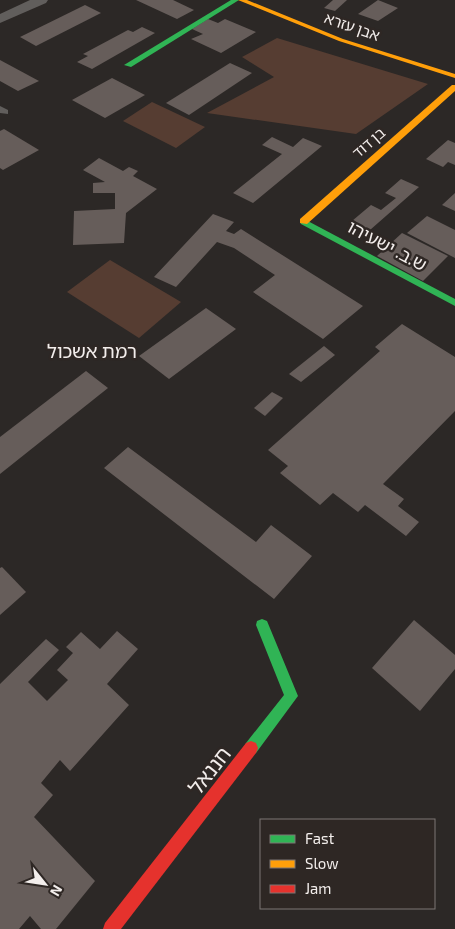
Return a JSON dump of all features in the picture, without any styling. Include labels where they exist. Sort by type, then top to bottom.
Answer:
[{"type":"street","points":[[0,11],[24,0]]},
{"type":"street","points":[[0,19],[41,0]]},
{"type":"street","points":[[128,65],[236,0]]},
{"type":"street","name":"אבן עזרא","points":[[241,0],[341,40],[455,76]]},
{"type":"street","name":"אבן עזרא","points":[[269,0],[351,33],[455,65]]},
{"type":"street","name":"בן דוד","points":[[302,221],[455,87]]},
{"type":"street","name":"ש.ב. ישעיהו","points":[[302,221],[455,303]]},
{"type":"street","name":"חננאל","points":[[111,929],[291,696],[262,625]]},
{"type":"shaded area","points":[[277,38],[428,84],[356,134],[207,113],[274,77],[242,57]]},
{"type":"shaded area","points":[[152,102],[205,127],[176,148],[123,121]]},
{"type":"shaded area","points":[[110,260],[181,302],[139,338],[67,292]]},
{"type":"building","points":[[136,0],[173,0],[194,10],[177,19]]},
{"type":"building","points":[[333,0],[347,0],[335,11],[324,8]]},
{"type":"building","points":[[378,0],[398,8],[378,21],[358,14]]},
{"type":"building","points":[[85,5],[101,13],[36,46],[20,37]]},
{"type":"building","points":[[208,19],[218,23],[225,19],[256,32],[221,53],[191,39],[203,34],[192,29]]},
{"type":"building","points":[[142,27],[155,33],[92,69],[77,62],[88,56],[83,54],[128,30],[133,32]]},
{"type":"building","points":[[0,60],[39,81],[18,91],[0,81]]},
{"type":"building","points":[[230,63],[252,73],[189,115],[166,103]]},
{"type":"building","points":[[112,78],[145,95],[105,118],[72,100]]},
{"type":"building","points":[[4,129],[39,150],[3,170],[0,168],[0,131]]},
{"type":"building","points":[[272,137],[293,147],[303,138],[322,146],[253,203],[233,193],[282,154],[262,145]]},
{"type":"building","points":[[448,140],[455,143],[455,165],[448,162],[443,167],[426,159]]},
{"type":"building","points":[[99,158],[123,171],[129,167],[138,171],[133,176],[157,189],[126,213],[124,243],[73,245],[74,211],[115,209],[115,193],[93,193],[93,183],[105,182],[83,170]]},
{"type":"building","points":[[401,179],[419,187],[370,230],[352,221],[371,205],[381,210],[396,198],[385,193]]},
{"type":"building","points":[[455,193],[455,211],[442,205]]},
{"type":"building","points":[[213,214],[234,222],[226,231],[234,234],[241,229],[363,306],[323,339],[253,292],[275,275],[234,248],[217,242],[176,287],[154,277]]},
{"type":"building","points":[[427,216],[455,230],[455,258],[407,233]]},
{"type":"building","points":[[402,233],[448,256],[423,281],[377,256]]},
{"type":"building","points":[[206,308],[236,329],[169,379],[139,356]]},
{"type":"building","points":[[402,324],[455,357],[455,411],[383,484],[404,499],[398,506],[419,522],[406,536],[365,505],[358,512],[333,493],[320,505],[280,473],[288,466],[268,450],[380,351],[375,347]]},
{"type":"building","points":[[324,346],[335,355],[301,382],[289,374]]},
{"type":"building","points":[[86,371],[108,388],[0,474],[0,437]]},
{"type":"building","points":[[272,392],[283,398],[265,416],[254,408]]},
{"type":"building","points":[[128,447],[256,542],[271,525],[312,556],[274,599],[104,468]]},
{"type":"building","points":[[2,567],[26,592],[0,615],[0,568]]},
{"type":"building","points":[[414,620],[455,655],[455,669],[420,711],[372,668]]},
{"type":"building","points":[[117,631],[138,649],[107,684],[129,705],[70,771],[60,760],[41,783],[53,795],[34,817],[95,881],[56,929],[41,929],[30,916],[19,929],[0,929],[0,684],[46,639],[59,650],[28,682],[47,701],[68,680],[57,670],[73,653],[66,647],[81,632],[100,649]]},
{"type":"traffic: fast","points":[[128,65],[236,0]]},
{"type":"traffic: fast","points":[[304,222],[455,303]]},
{"type":"traffic: fast","points":[[251,748],[291,696],[262,625]]},
{"type":"traffic: slow","points":[[241,0],[341,40],[455,76]]},
{"type":"traffic: slow","points":[[304,222],[455,87]]},
{"type":"traffic: jam","points":[[111,929],[251,748]]},
{"type":"district","name":"רמת אשכול","points":[[92,351]]}]
